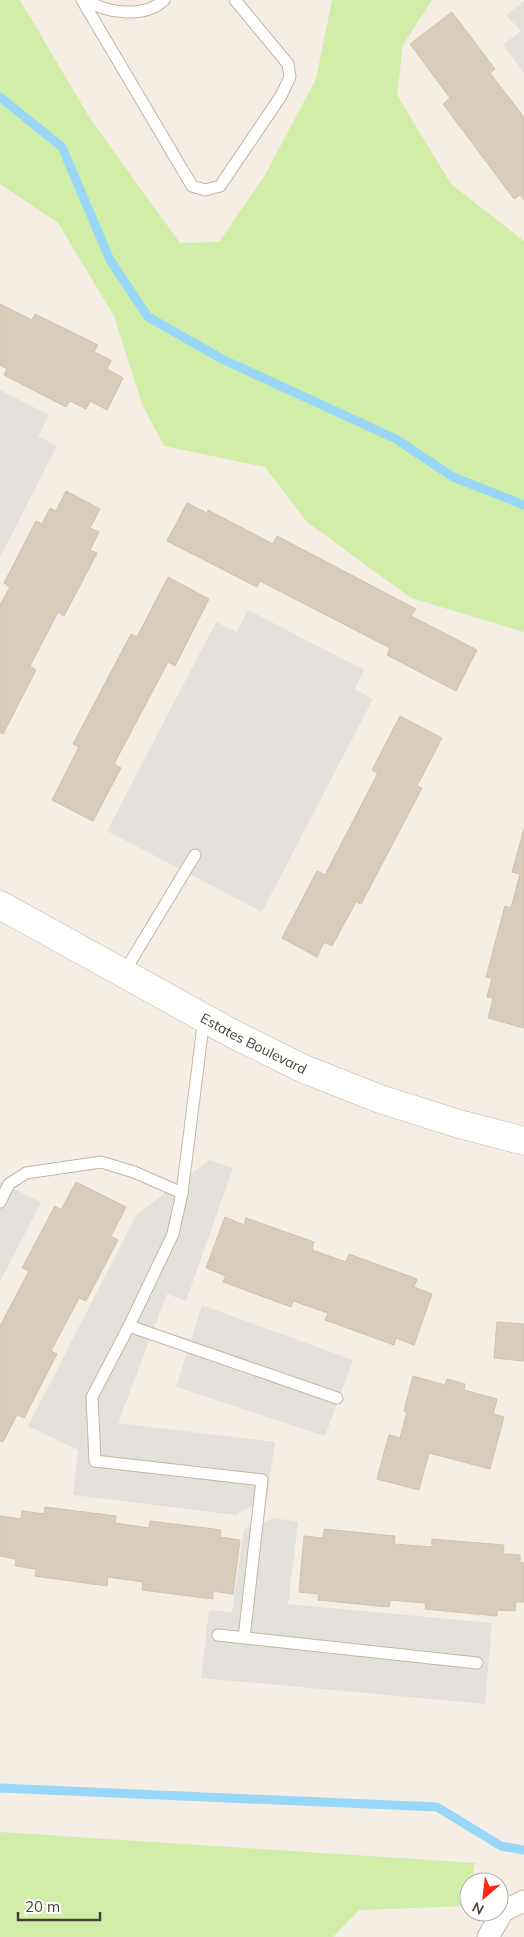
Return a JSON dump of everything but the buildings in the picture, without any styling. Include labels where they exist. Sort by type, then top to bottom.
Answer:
[{"type":"street","name":"Estates Boulevard","points":[[0,905],[235,1035],[304,1069],[380,1099],[459,1124],[524,1141]]},
{"type":"street","points":[[488,1937],[503,1911],[524,1901]]},
{"type":"lane","points":[[82,0],[192,186],[205,190],[220,186],[281,96],[290,78],[288,64],[235,0]]},
{"type":"lane","points":[[88,0],[98,8],[136,13],[160,4],[164,0]]},
{"type":"lane","points":[[123,974],[195,855]]},
{"type":"lane","points":[[204,1017],[182,1193],[173,1234],[129,1326],[92,1397],[95,1461],[262,1480],[244,1638]]},
{"type":"lane","points":[[0,1202],[9,1184],[26,1173],[101,1162],[134,1172],[182,1193]]},
{"type":"lane","points":[[129,1326],[337,1398]]},
{"type":"lane","points":[[218,1635],[477,1662]]},
{"type":"green space","points":[[0,0],[20,0],[91,120],[180,243],[219,242],[265,175],[316,79],[332,0],[432,0],[403,45],[397,95],[451,184],[524,241],[524,632],[411,598],[307,522],[265,467],[164,446],[142,404],[114,316],[58,223],[0,184]]},
{"type":"green space","points":[[0,1832],[475,1863],[474,1872],[459,1872],[459,1906],[359,1910],[333,1937],[0,1937]]},
{"type":"shaded area","points":[[524,1],[524,73],[503,45],[521,31],[506,15]]},
{"type":"shaded area","points":[[0,390],[49,415],[38,436],[57,446],[0,557]]},
{"type":"shaded area","points":[[248,610],[364,670],[355,689],[373,699],[262,912],[107,831],[216,622],[237,632]]},
{"type":"shaded area","points":[[210,1160],[233,1168],[186,1301],[167,1294],[118,1423],[275,1442],[267,1497],[236,1515],[73,1495],[78,1450],[28,1426],[137,1214]]},
{"type":"shaded area","points":[[0,1182],[41,1202],[0,1282]]},
{"type":"shaded area","points":[[202,1305],[353,1360],[325,1436],[176,1387]]},
{"type":"shaded area","points":[[274,1518],[298,1522],[288,1604],[492,1623],[485,1704],[201,1678],[209,1610],[232,1612],[244,1529]]},
{"type":"waterway","points":[[0,97],[62,147],[110,260],[148,317],[224,360],[396,439],[453,477],[524,505]]},
{"type":"waterway","points":[[0,1788],[437,1807],[501,1846],[524,1850]]}]
